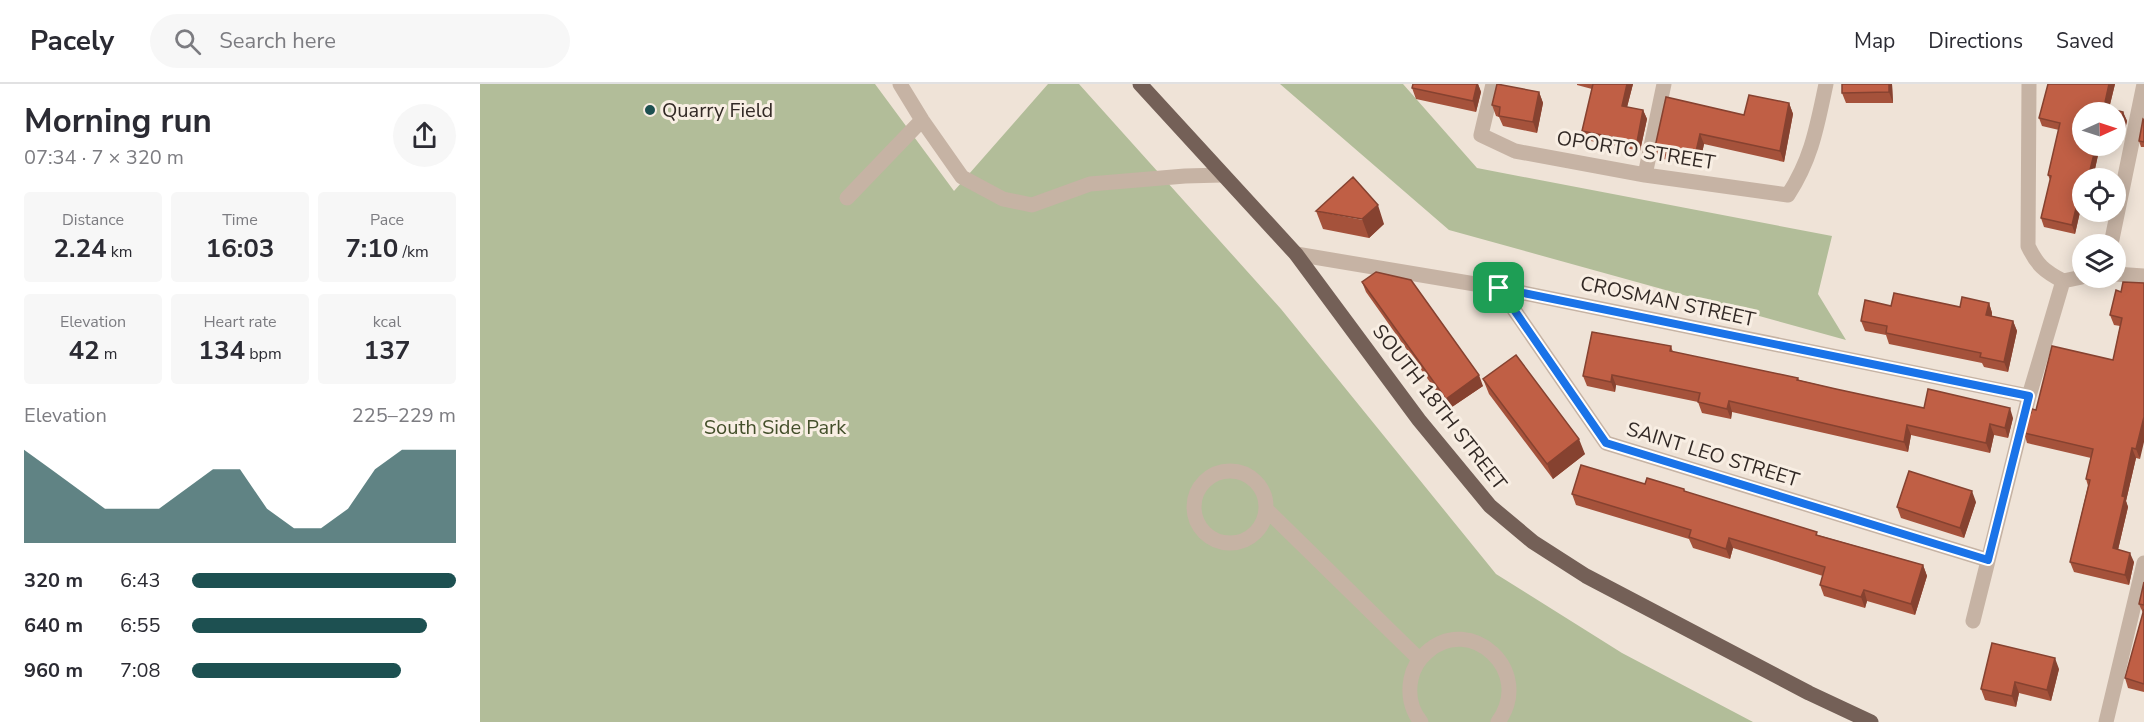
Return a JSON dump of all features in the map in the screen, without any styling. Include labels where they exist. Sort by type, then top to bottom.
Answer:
[{"type":"main road","name":"SOUTH 18TH STREET","points":[[1140,84],[1296,254],[1419,420],[1490,506],[1533,542],[1586,576],[1809,693],[1871,722]]},
{"type":"street","points":[[900,84],[962,177],[1003,199],[1032,205],[1090,184],[1222,175]]},
{"type":"street","name":"OPORTO STREET","points":[[1493,84],[1481,135],[1515,151],[1646,175],[1788,195],[1801,175],[1813,143],[1826,84]]},
{"type":"street","points":[[1646,175],[1664,84]]},
{"type":"street","points":[[2029,84],[2028,246],[2034,261],[2047,273],[2063,281],[2072,279]]},
{"type":"street","points":[[2112,234],[2144,84]]},
{"type":"street","points":[[847,198],[922,120]]},
{"type":"street","name":"CROSMAN STREET","points":[[1296,254],[1499,288],[2029,396]]},
{"type":"street","points":[[2126,275],[2144,276]]},
{"type":"street","points":[[1973,621],[2029,396],[2063,281]]},
{"type":"street","name":"SAINT LEO STREET","points":[[1499,288],[1606,443],[1988,560]]},
{"type":"street","points":[[1266,508],[1264,520],[1257,530],[1248,538],[1237,543],[1214,540],[1204,533],[1193,512],[1194,500],[1205,479],[1215,473],[1233,470],[1250,476],[1260,485],[1265,496],[1266,508],[1419,659]]},
{"type":"street","points":[[2106,722],[2144,563]]},
{"type":"street","points":[[1421,722],[1411,703],[1409,688],[1412,673],[1419,659],[1432,647],[1449,640],[1466,640],[1483,645],[1497,656],[1506,670],[1510,688],[1508,705],[1498,722]]},
{"type":"green space","name":"South Side Park","points":[[480,84],[875,84],[954,191],[1048,84],[1079,84],[1281,309],[1496,574],[1622,653],[1753,722],[480,722]]},
{"type":"green space","points":[[1280,84],[1403,84],[1477,168],[1832,236],[1818,294],[1846,340],[1449,230]]},
{"type":"building","points":[[1413,84],[1477,84],[1473,101],[1412,88]]},
{"type":"building","points":[[1497,84],[1539,92],[1533,122],[1499,116],[1500,107],[1492,105]]},
{"type":"building","points":[[1593,84],[1627,84],[1622,106],[1643,110],[1637,142],[1582,131]]},
{"type":"building","points":[[1842,84],[1889,84],[1889,92],[1842,93]]},
{"type":"building","points":[[2048,84],[2109,84],[2105,102],[2072,102],[2072,156],[2094,156],[2090,168],[2072,168],[2072,225],[2041,218],[2060,123],[2039,118]]},
{"type":"building","points":[[1749,95],[1789,103],[1780,151],[1700,134],[1695,156],[1655,147],[1666,97],[1744,115]]},
{"type":"building","points":[[2144,120],[2144,142],[2139,141]]},
{"type":"building","points":[[1353,177],[1378,205],[1362,219],[1316,211]]},
{"type":"building","points":[[1376,272],[1411,280],[1479,375],[1446,399],[1362,282]]},
{"type":"building","points":[[2126,282],[2144,283],[2144,417],[2136,449],[2132,448],[2122,496],[2125,497],[2113,548],[2130,553],[2125,575],[2070,562],[2090,480],[2086,479],[2093,449],[2024,433],[2029,413],[2032,409],[2036,410],[2052,346],[2113,360],[2122,318],[2110,315],[2116,290],[2121,292],[2122,288],[2126,288]]},
{"type":"building","points":[[1894,293],[1960,307],[1962,297],[1989,303],[1986,315],[2013,321],[2004,362],[1980,357],[1981,353],[1886,333],[1887,326],[1861,321],[1865,300],[1891,306]]},
{"type":"building","points":[[1592,332],[1671,346],[1670,351],[1924,408],[1928,389],[2010,408],[2005,428],[1990,424],[1986,443],[1907,425],[1904,442],[1729,401],[1727,409],[1698,402],[1700,393],[1612,375],[1611,382],[1583,376]]},
{"type":"building","points":[[1516,355],[1579,439],[1547,464],[1483,379]]},
{"type":"building","points":[[1581,465],[1645,484],[1647,478],[1817,532],[1816,535],[1923,565],[1911,604],[1864,590],[1861,597],[1820,585],[1825,567],[1729,538],[1726,549],[1689,537],[1691,530],[1572,494]]},
{"type":"building","points":[[1909,471],[1972,491],[1960,528],[1897,507]]},
{"type":"building","points":[[2144,582],[2144,605],[2139,604]]},
{"type":"building","points":[[2144,609],[2144,684],[2125,678]]},
{"type":"building","points":[[1992,643],[2055,658],[2047,690],[2015,682],[2012,696],[1981,689]]},
{"type":"place","name":"Quarry Field","points":[[650,110]]},
{"type":"route","points":[[1499,288],[2029,396],[1988,560],[1606,443],[1499,288]]}]
